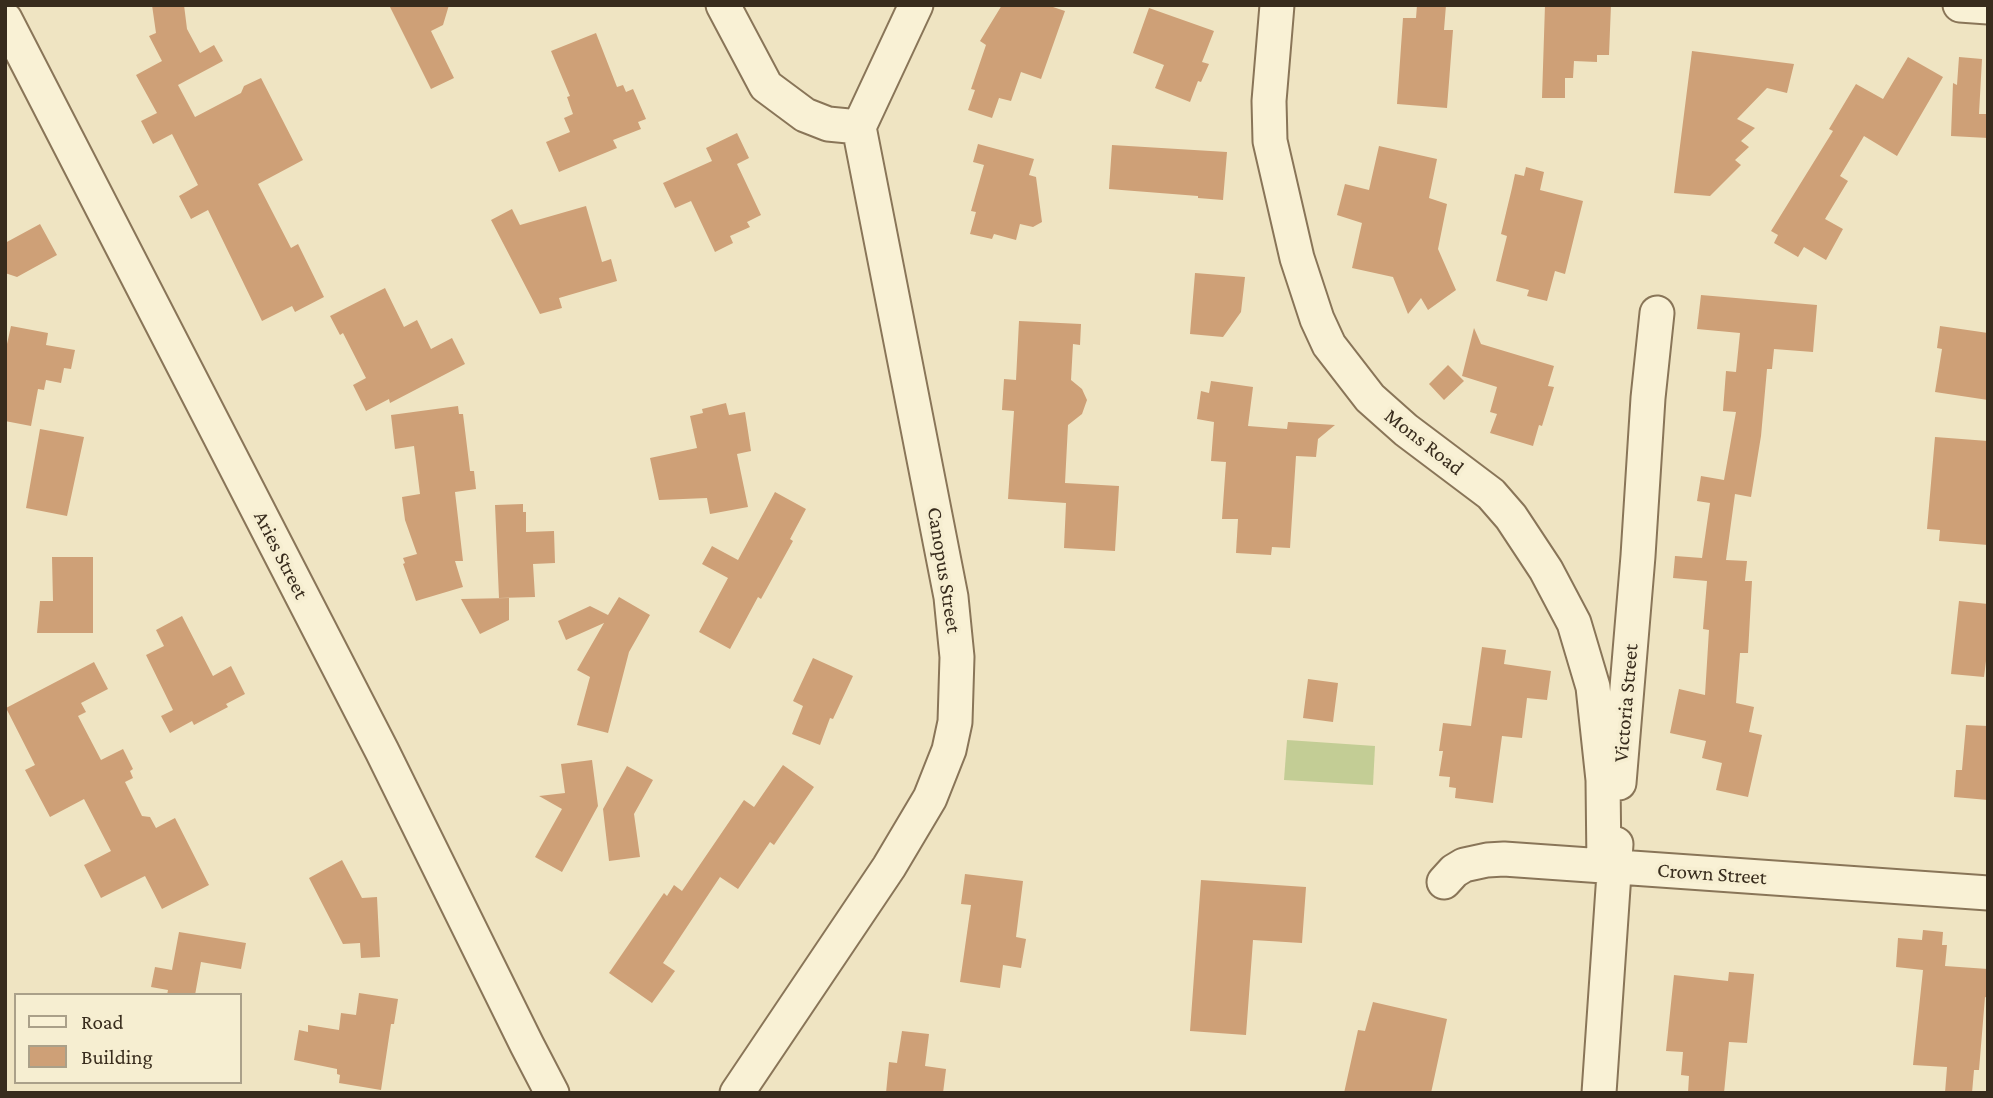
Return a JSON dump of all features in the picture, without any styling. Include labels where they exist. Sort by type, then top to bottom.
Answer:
[{"type":"street","points":[[723,5],[766,86],[805,115],[828,124],[859,127],[916,5]]},
{"type":"street","name":"Mons Road","points":[[1277,5],[1269,101],[1270,141],[1297,258],[1317,319],[1329,345],[1370,398],[1406,430],[1491,494],[1517,526],[1552,580],[1574,623],[1593,687],[1610,867]]},
{"type":"street","points":[[1960,5],[1988,7]]},
{"type":"street","name":"Aries Street","points":[[5,19],[375,738],[552,1093]]},
{"type":"street","name":"Canopus Street","points":[[737,1093],[889,867],[923,810],[939,778],[955,722],[957,657],[951,597],[859,127]]},
{"type":"street","name":"Victoria Street","points":[[1599,1093],[1610,867],[1657,313]]},
{"type":"street","name":"Crown Street","points":[[1444,882],[1454,870],[1464,865],[1487,860],[1527,860],[1988,893]]},
{"type":"green space","points":[[1287,740],[1375,746],[1373,785],[1284,780]]},
{"type":"building","points":[[152,5],[184,5],[187,29],[200,53],[214,45],[223,61],[178,85],[195,117],[241,93],[244,86],[261,78],[303,160],[258,184],[291,248],[298,244],[324,297],[295,312],[292,306],[262,321],[208,210],[191,219],[179,196],[198,185],[172,134],[153,144],[141,121],[157,113],[136,75],[162,61],[149,36],[156,33]]},
{"type":"building","points":[[389,5],[449,5],[443,25],[431,31],[454,78],[431,89]]},
{"type":"building","points":[[1002,5],[1047,5],[1065,11],[1041,79],[1021,72],[1011,101],[999,98],[992,118],[968,110],[975,90],[971,89],[986,45],[980,41]]},
{"type":"building","points":[[1417,5],[1446,5],[1444,30],[1453,30],[1447,108],[1397,104],[1403,18],[1416,18]]},
{"type":"building","points":[[1545,5],[1611,5],[1609,55],[1597,55],[1597,62],[1574,61],[1573,78],[1565,78],[1565,98],[1542,98]]},
{"type":"building","points":[[1149,8],[1214,31],[1202,62],[1209,64],[1201,82],[1198,81],[1190,102],[1155,88],[1164,65],[1133,53]]},
{"type":"building","points":[[596,33],[617,87],[623,85],[626,92],[633,89],[646,119],[638,122],[641,129],[613,140],[617,148],[559,172],[546,142],[570,132],[564,118],[573,114],[567,97],[570,96],[551,51]]},
{"type":"building","points":[[1692,51],[1794,64],[1787,93],[1767,88],[1737,119],[1755,128],[1741,141],[1749,147],[1735,160],[1741,165],[1710,196],[1674,193]]},
{"type":"building","points":[[1908,57],[1943,77],[1897,156],[1864,136],[1840,176],[1848,181],[1825,219],[1843,229],[1826,260],[1804,247],[1798,257],[1774,243],[1778,235],[1771,231],[1833,131],[1829,129],[1856,84],[1883,99]]},
{"type":"building","points":[[1959,57],[1982,59],[1979,114],[1988,114],[1988,138],[1951,136],[1953,83],[1957,85]]},
{"type":"building","points":[[737,133],[749,158],[737,164],[761,215],[747,222],[750,227],[730,236],[733,243],[715,252],[691,201],[675,208],[663,183],[712,161],[706,148]]},
{"type":"building","points":[[978,144],[1034,159],[1029,175],[1036,177],[1042,222],[1033,227],[1020,224],[1016,240],[994,234],[992,239],[970,234],[976,212],[971,211],[984,165],[973,162]]},
{"type":"building","points":[[1112,145],[1227,152],[1223,200],[1109,189]]},
{"type":"building","points":[[1379,146],[1437,159],[1429,198],[1447,204],[1438,249],[1456,290],[1428,310],[1421,298],[1408,314],[1393,277],[1352,268],[1362,223],[1337,215],[1345,184],[1369,190]]},
{"type":"building","points":[[1526,167],[1544,172],[1540,190],[1583,201],[1565,274],[1555,271],[1547,301],[1527,296],[1529,290],[1496,281],[1507,236],[1501,234],[1515,174],[1524,176]]},
{"type":"building","points":[[586,206],[602,262],[611,259],[617,281],[559,298],[562,308],[540,314],[491,220],[512,209],[520,225]]},
{"type":"building","points":[[40,224],[57,255],[17,277],[5,273],[5,243]]},
{"type":"building","points":[[1195,273],[1245,277],[1241,312],[1223,337],[1190,334]]},
{"type":"building","points":[[385,288],[404,327],[417,320],[431,349],[452,338],[465,364],[390,403],[389,399],[366,411],[353,385],[366,378],[343,333],[340,335],[330,316]]},
{"type":"building","points":[[1701,295],[1817,305],[1813,352],[1774,349],[1772,369],[1767,369],[1761,436],[1751,497],[1735,494],[1726,560],[1747,561],[1745,581],[1752,581],[1748,653],[1740,653],[1736,703],[1754,707],[1749,732],[1762,735],[1748,797],[1716,790],[1722,763],[1702,758],[1706,741],[1670,733],[1679,689],[1705,695],[1709,630],[1703,629],[1707,581],[1673,578],[1675,556],[1702,558],[1710,503],[1697,501],[1701,476],[1724,480],[1736,412],[1723,411],[1726,371],[1736,372],[1740,333],[1697,329]]},
{"type":"building","points":[[1019,321],[1081,324],[1080,345],[1073,344],[1071,380],[1082,389],[1087,400],[1082,414],[1068,425],[1065,483],[1119,486],[1115,551],[1064,548],[1066,503],[1008,499],[1014,411],[1002,410],[1004,379],[1016,380]]},
{"type":"building","points":[[11,326],[48,333],[46,345],[75,350],[71,369],[64,368],[61,383],[46,380],[44,390],[38,389],[31,426],[5,421],[5,353]]},
{"type":"building","points":[[1940,326],[1988,333],[1988,400],[1935,392],[1942,349],[1937,348]]},
{"type":"building","points":[[1474,328],[1481,344],[1554,366],[1548,386],[1554,387],[1533,446],[1490,433],[1497,414],[1490,412],[1497,387],[1462,376]]},
{"type":"building","points":[[1448,365],[1464,381],[1444,400],[1429,384]]},
{"type":"building","points":[[1211,381],[1253,387],[1248,426],[1287,429],[1288,422],[1335,425],[1318,439],[1316,457],[1296,456],[1290,548],[1272,547],[1271,555],[1236,553],[1238,519],[1222,519],[1226,462],[1211,461],[1214,422],[1197,419],[1201,391],[1209,393]]},
{"type":"building","points":[[726,403],[729,415],[745,412],[751,451],[737,454],[748,507],[710,514],[707,498],[659,500],[650,458],[697,448],[690,416],[703,413],[702,409]]},
{"type":"building","points":[[458,406],[459,414],[463,414],[470,471],[474,471],[476,489],[455,492],[463,561],[455,561],[463,587],[416,601],[403,564],[403,558],[417,554],[405,520],[402,497],[420,494],[414,446],[395,449],[391,415]]},
{"type":"building","points":[[40,429],[84,437],[67,516],[26,508]]},
{"type":"building","points":[[1935,437],[1988,441],[1988,545],[1939,541],[1940,530],[1927,529]]},
{"type":"building","points":[[775,492],[806,509],[790,539],[793,541],[730,649],[699,632],[728,578],[702,564],[712,546],[738,560]]},
{"type":"building","points":[[523,504],[523,512],[526,512],[526,532],[554,531],[555,563],[533,564],[535,597],[499,598],[495,505]]},
{"type":"building","points":[[52,557],[93,557],[93,633],[37,633],[40,601],[53,601]]},
{"type":"building","points":[[619,597],[650,615],[629,652],[608,733],[577,725],[590,677],[577,670],[604,623],[566,640],[558,621],[590,606],[608,615]]},
{"type":"building","points":[[509,598],[509,620],[480,634],[461,599]]},
{"type":"building","points":[[1959,601],[1988,604],[1988,661],[1984,677],[1951,674]]},
{"type":"building","points":[[182,616],[213,676],[231,666],[245,694],[226,704],[228,707],[194,725],[192,721],[170,733],[161,716],[173,710],[146,655],[164,646],[156,630]]},
{"type":"building","points":[[1482,647],[1506,650],[1504,664],[1551,671],[1547,700],[1527,698],[1522,738],[1502,736],[1493,803],[1455,798],[1456,788],[1449,787],[1450,777],[1439,776],[1443,751],[1439,751],[1443,723],[1471,726]]},
{"type":"building","points":[[813,658],[853,676],[833,719],[830,718],[820,745],[792,734],[803,706],[793,701]]},
{"type":"building","points":[[94,662],[108,689],[81,703],[86,712],[78,716],[101,760],[123,749],[133,769],[130,771],[133,778],[125,782],[142,816],[150,817],[156,828],[175,818],[209,885],[162,909],[145,876],[101,898],[84,865],[111,851],[84,799],[50,817],[25,770],[35,765],[6,708]]},
{"type":"building","points":[[1308,679],[1338,683],[1333,722],[1303,718]]},
{"type":"building","points":[[1966,725],[1988,726],[1988,800],[1954,797],[1956,770],[1962,770]]},
{"type":"building","points":[[592,760],[598,806],[562,872],[535,857],[562,809],[539,796],[565,793],[561,764]]},
{"type":"building","points":[[783,765],[814,787],[774,845],[770,842],[738,889],[720,877],[663,963],[675,971],[652,1003],[609,973],[664,893],[667,896],[674,885],[682,891],[744,800],[754,807]]},
{"type":"building","points":[[627,766],[653,780],[634,814],[640,857],[609,861],[603,809]]},
{"type":"building","points":[[342,860],[362,898],[377,897],[380,957],[361,958],[360,943],[343,944],[309,878]]},
{"type":"building","points":[[965,874],[1023,881],[1016,937],[1026,939],[1021,968],[1003,965],[1000,988],[960,982],[971,905],[961,904]]},
{"type":"building","points":[[1201,880],[1306,887],[1302,943],[1253,940],[1246,1035],[1190,1031]]},
{"type":"building","points":[[1923,930],[1943,932],[1942,945],[1947,945],[1945,966],[1988,969],[1988,998],[1985,997],[1979,1070],[1974,1070],[1972,1093],[1945,1093],[1947,1067],[1913,1065],[1923,970],[1896,967],[1898,938],[1922,940]]},
{"type":"building","points":[[179,932],[246,943],[241,969],[201,962],[195,993],[167,993],[168,990],[151,987],[155,967],[172,970]]},
{"type":"building","points":[[1729,972],[1754,974],[1747,1043],[1729,1042],[1724,1093],[1688,1093],[1689,1076],[1681,1075],[1683,1052],[1666,1051],[1674,975],[1728,981]]},
{"type":"building","points":[[359,993],[398,999],[394,1024],[391,1024],[381,1090],[339,1083],[340,1075],[337,1074],[337,1069],[294,1060],[299,1030],[308,1032],[308,1025],[339,1030],[341,1013],[356,1015]]},
{"type":"building","points":[[1373,1002],[1447,1019],[1431,1093],[1344,1093],[1358,1030],[1365,1031]]},
{"type":"building","points":[[902,1031],[929,1034],[925,1066],[946,1069],[943,1093],[886,1093],[889,1062],[897,1063]]}]
